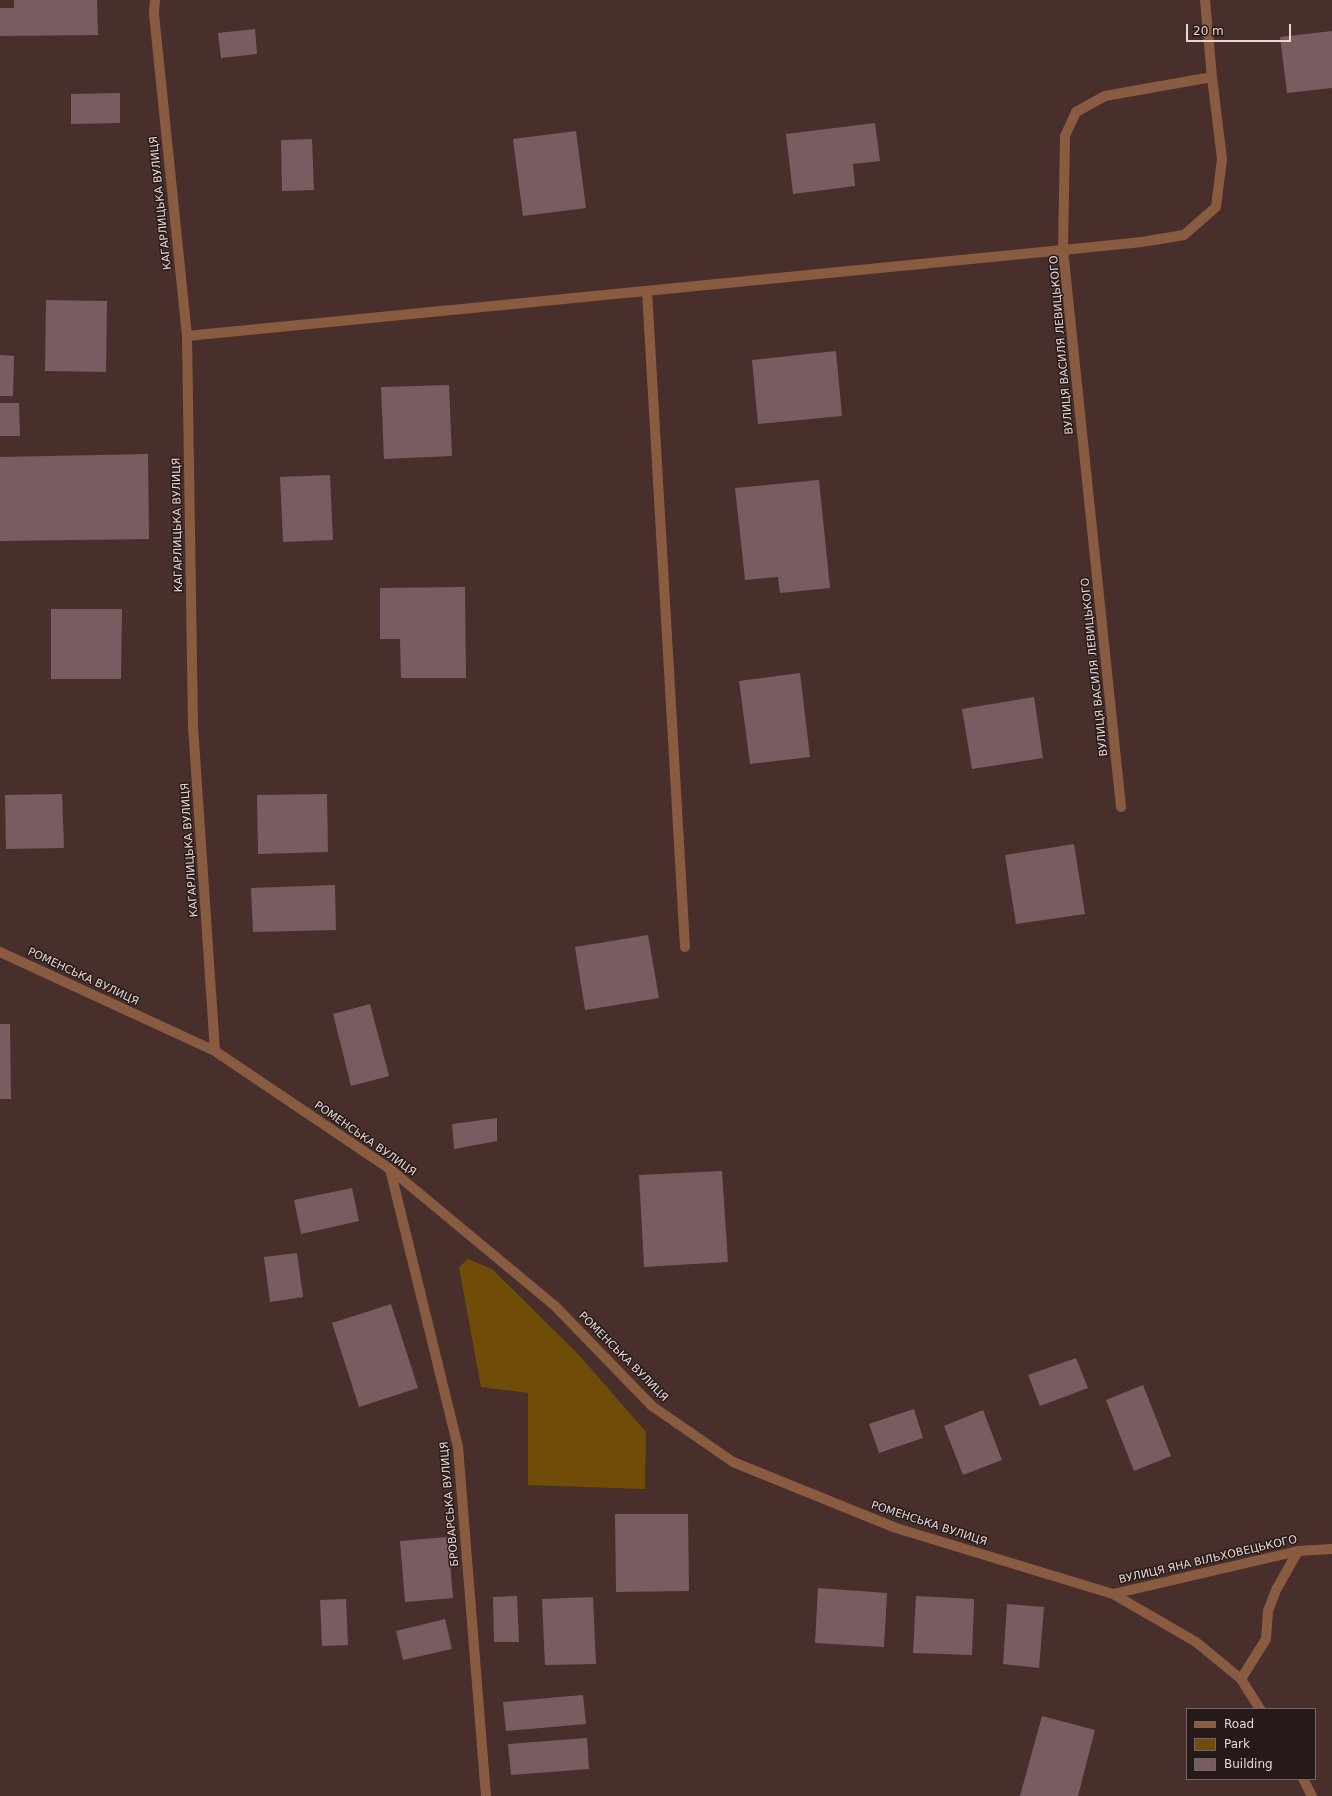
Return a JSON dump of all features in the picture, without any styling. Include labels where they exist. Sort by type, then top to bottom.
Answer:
[{"type":"street","name":"КАГАРЛИЦЬКА ВУЛИЦЯ","points":[[155,0],[154,14],[187,336],[193,726],[215,1051]]},
{"type":"street","name":"ВУЛИЦЯ ВАСИЛЯ ЛЕВИЦЬКОГО","points":[[1121,807],[1063,250],[1142,242],[1184,235],[1216,207],[1222,159],[1212,78],[1205,0]]},
{"type":"street","points":[[187,336],[1063,250],[1065,136],[1076,112],[1105,96],[1212,78]]},
{"type":"street","points":[[648,291],[685,947]]},
{"type":"street","name":"РОМЕНСЬКА ВУЛИЦЯ","points":[[0,952],[215,1051],[390,1169],[555,1306],[652,1406],[733,1462],[896,1528],[1113,1594],[1196,1642],[1241,1679],[1259,1708]]},
{"type":"street","name":"БРОВАРСЬКА ВУЛИЦЯ","points":[[390,1169],[458,1447],[486,1796]]},
{"type":"street","name":"ВУЛИЦЯ ЯНА ВІЛЬХОВЕЦЬКОГО","points":[[1113,1594],[1298,1551],[1332,1549]]},
{"type":"street","points":[[1241,1679],[1266,1639],[1268,1610],[1276,1590],[1298,1551]]},
{"type":"street","points":[[1304,1780],[1312,1796]]},
{"type":"green space","points":[[468,1259],[492,1269],[578,1354],[646,1432],[645,1489],[528,1485],[528,1393],[481,1387],[459,1267]]},
{"type":"building","points":[[14,0],[97,0],[98,35],[0,36],[0,8],[14,8]]},
{"type":"building","points":[[255,29],[257,54],[221,58],[218,33]]},
{"type":"building","points":[[1332,31],[1332,88],[1287,93],[1280,37]]},
{"type":"building","points":[[120,93],[120,123],[71,124],[71,94]]},
{"type":"building","points":[[875,123],[880,161],[853,164],[855,186],[793,194],[786,134]]},
{"type":"building","points":[[576,131],[586,208],[523,216],[513,139]]},
{"type":"building","points":[[312,139],[314,190],[282,191],[281,140]]},
{"type":"building","points":[[46,300],[107,301],[106,372],[45,371]]},
{"type":"building","points":[[836,351],[842,416],[758,424],[752,360]]},
{"type":"building","points":[[0,355],[14,356],[13,396],[0,396]]},
{"type":"building","points":[[449,385],[452,456],[384,459],[381,387]]},
{"type":"building","points":[[0,403],[19,403],[20,436],[0,436]]},
{"type":"building","points":[[148,454],[149,539],[0,541],[0,457]]},
{"type":"building","points":[[330,475],[333,540],[283,542],[280,477]]},
{"type":"building","points":[[819,480],[830,588],[780,593],[778,577],[745,580],[735,488]]},
{"type":"building","points":[[465,587],[466,678],[401,678],[400,639],[380,639],[380,588]]},
{"type":"building","points":[[51,609],[122,609],[121,679],[51,679]]},
{"type":"building","points":[[800,673],[810,757],[750,764],[739,681]]},
{"type":"building","points":[[1034,697],[1043,758],[972,769],[962,709]]},
{"type":"building","points":[[62,794],[64,848],[6,849],[5,795]]},
{"type":"building","points":[[327,794],[328,852],[258,854],[257,795]]},
{"type":"building","points":[[1074,844],[1085,914],[1016,924],[1005,855]]},
{"type":"building","points":[[335,885],[336,930],[253,932],[251,888]]},
{"type":"building","points":[[648,935],[659,998],[585,1010],[575,947]]},
{"type":"building","points":[[370,1004],[389,1076],[351,1086],[333,1014]]},
{"type":"building","points":[[0,1024],[10,1024],[11,1099],[0,1099]]},
{"type":"building","points":[[497,1118],[497,1141],[454,1149],[452,1124]]},
{"type":"building","points":[[722,1171],[728,1262],[644,1267],[639,1175]]},
{"type":"building","points":[[352,1188],[359,1221],[301,1234],[294,1200]]},
{"type":"building","points":[[297,1253],[303,1297],[270,1302],[264,1257]]},
{"type":"building","points":[[391,1304],[418,1388],[359,1407],[332,1323]]},
{"type":"building","points":[[1076,1358],[1088,1388],[1040,1406],[1028,1375]]},
{"type":"building","points":[[1143,1385],[1171,1456],[1134,1471],[1106,1400]]},
{"type":"building","points":[[914,1409],[923,1438],[879,1453],[869,1424]]},
{"type":"building","points":[[983,1410],[1002,1460],[963,1475],[944,1426]]},
{"type":"building","points":[[615,1514],[688,1514],[689,1591],[616,1592]]},
{"type":"building","points":[[448,1537],[453,1598],[405,1602],[400,1541]]},
{"type":"building","points":[[818,1588],[887,1593],[884,1647],[815,1643]]},
{"type":"building","points":[[517,1596],[519,1642],[494,1642],[493,1597]]},
{"type":"building","points":[[916,1596],[974,1599],[972,1655],[913,1653]]},
{"type":"building","points":[[593,1597],[596,1664],[545,1665],[542,1599]]},
{"type":"building","points":[[346,1599],[348,1645],[322,1646],[320,1600]]},
{"type":"building","points":[[1007,1604],[1044,1607],[1039,1668],[1003,1664]]},
{"type":"building","points":[[445,1619],[452,1649],[403,1660],[396,1631]]},
{"type":"building","points":[[583,1695],[586,1724],[506,1731],[503,1702]]},
{"type":"building","points":[[1042,1716],[1095,1730],[1078,1796],[1020,1796]]},
{"type":"building","points":[[587,1738],[589,1769],[511,1775],[508,1744]]}]
